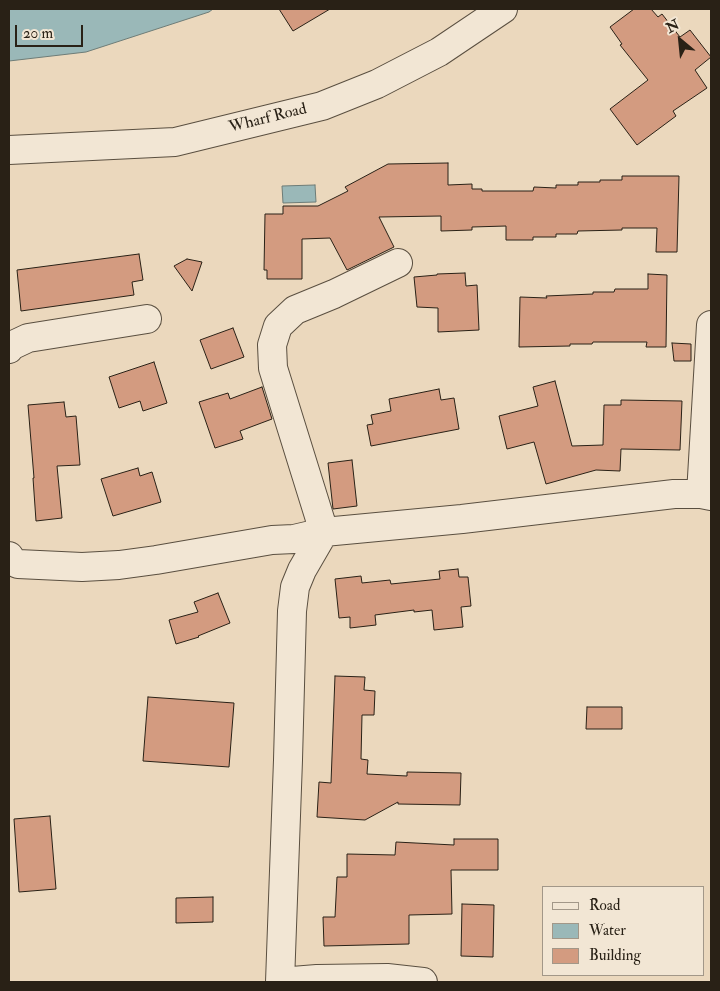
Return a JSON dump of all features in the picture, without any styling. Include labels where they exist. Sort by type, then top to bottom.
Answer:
[{"type":"street","name":"Wharf Road","points":[[9,150],[175,142],[322,106],[377,84],[439,52],[503,9]]},
{"type":"street","points":[[398,263],[334,294],[295,310],[278,326],[272,345],[273,368],[324,532],[302,570],[295,587],[292,612],[280,982],[387,978],[423,982]]},
{"type":"street","points":[[9,349],[11,346],[28,338],[147,319]]},
{"type":"street","points":[[10,560],[26,565],[119,565],[272,540],[294,539],[324,532],[462,519],[674,494],[706,495],[711,325]]},
{"type":"water","points":[[9,9],[213,9],[209,12],[86,52],[9,61]]},
{"type":"water","points":[[315,185],[316,202],[283,203],[282,186]]},
{"type":"building","points":[[279,9],[330,9],[293,31]]},
{"type":"building","points":[[634,9],[651,9],[658,17],[662,14],[680,37],[690,30],[711,57],[695,70],[707,88],[673,111],[676,116],[637,145],[610,109],[648,80],[620,45],[622,44],[610,27]]},
{"type":"building","points":[[448,163],[448,185],[472,184],[472,189],[482,189],[482,191],[533,191],[534,187],[556,188],[556,185],[578,185],[578,182],[622,180],[622,176],[679,176],[677,252],[656,252],[657,228],[578,231],[577,234],[556,234],[556,237],[533,237],[533,240],[506,240],[506,226],[472,227],[472,230],[441,231],[441,216],[379,217],[394,247],[347,270],[330,238],[302,239],[302,279],[267,279],[267,270],[264,270],[265,214],[283,214],[283,206],[318,206],[348,191],[345,187],[388,164]]},
{"type":"building","points":[[139,254],[143,280],[132,282],[134,295],[21,311],[17,270]]},
{"type":"building","points":[[187,259],[202,262],[192,291],[174,266]]},
{"type":"building","points":[[465,273],[466,286],[477,285],[479,330],[438,332],[438,308],[417,307],[414,277]]},
{"type":"building","points":[[648,274],[667,275],[666,347],[646,347],[647,342],[593,342],[592,344],[570,344],[570,346],[519,347],[520,297],[547,298],[546,296],[614,292],[615,289],[648,289]]},
{"type":"building","points":[[233,328],[244,357],[211,369],[200,340]]},
{"type":"building","points":[[672,343],[691,344],[691,361],[674,361]]},
{"type":"building","points":[[154,362],[167,403],[143,411],[140,401],[119,408],[109,377]]},
{"type":"building","points":[[555,381],[572,446],[603,445],[604,405],[621,405],[621,400],[682,401],[680,450],[621,449],[620,471],[596,470],[546,484],[534,442],[507,449],[499,416],[538,406],[533,387]]},
{"type":"building","points":[[262,387],[272,419],[240,431],[243,439],[215,448],[199,402],[228,393],[230,399]]},
{"type":"building","points":[[439,389],[441,400],[454,398],[459,429],[371,446],[367,425],[373,424],[371,415],[391,411],[389,399]]},
{"type":"building","points":[[64,402],[66,417],[76,416],[80,465],[57,466],[62,518],[36,521],[28,405]]},
{"type":"building","points":[[352,460],[357,506],[333,509],[328,463]]},
{"type":"building","points":[[138,468],[140,476],[152,472],[161,502],[113,516],[101,479]]},
{"type":"building","points":[[458,569],[459,577],[468,577],[471,606],[461,607],[463,627],[434,630],[432,610],[414,612],[414,610],[375,615],[376,625],[350,628],[350,617],[339,618],[335,579],[361,576],[362,583],[390,580],[391,584],[440,579],[439,571]]},
{"type":"building","points":[[218,593],[230,623],[199,637],[176,644],[169,620],[198,612],[194,602]]},
{"type":"building","points":[[335,676],[365,677],[364,690],[375,691],[374,715],[362,715],[361,759],[368,760],[367,774],[407,776],[407,772],[461,773],[460,805],[398,804],[398,802],[365,820],[317,817],[319,782],[331,783]]},
{"type":"building","points":[[148,697],[234,703],[229,767],[143,761]]},
{"type":"building","points":[[587,707],[622,707],[622,729],[586,729]]},
{"type":"building","points":[[50,816],[56,889],[19,892],[14,819]]},
{"type":"building","points":[[454,839],[498,839],[498,870],[451,870],[452,914],[409,915],[409,944],[324,946],[323,917],[335,917],[337,877],[347,877],[347,854],[395,855],[396,842],[454,845]]},
{"type":"building","points":[[213,897],[213,922],[176,923],[176,898]]},
{"type":"building","points":[[462,904],[494,905],[493,957],[461,956]]}]
